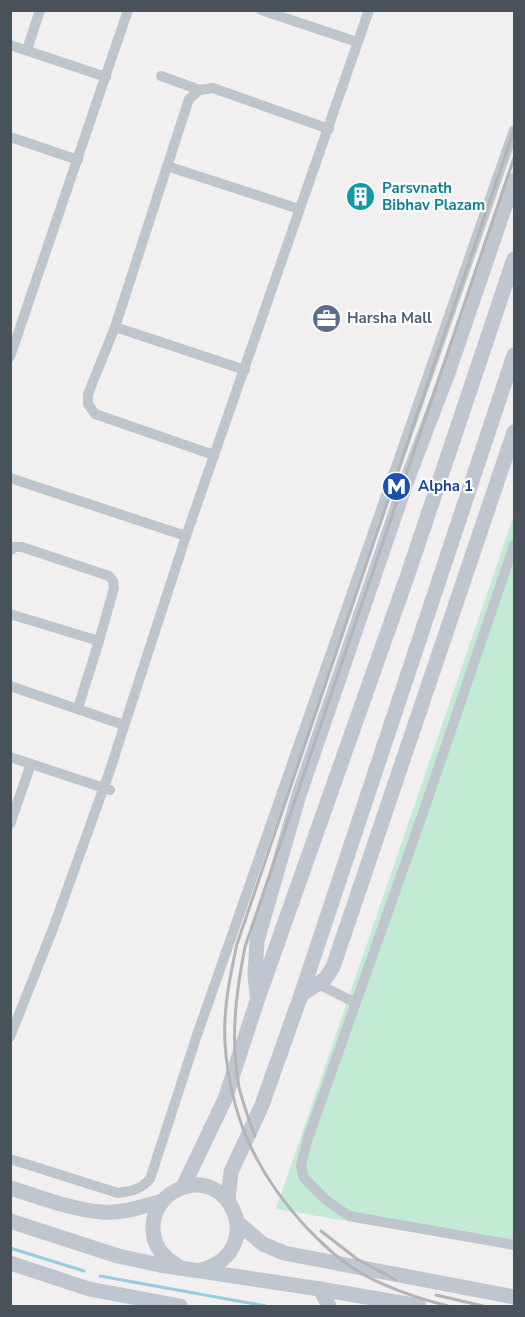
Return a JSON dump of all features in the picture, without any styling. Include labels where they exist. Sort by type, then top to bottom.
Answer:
[{"type":"street","points":[[27,50],[40,10]]},
{"type":"street","points":[[10,357],[128,10]]},
{"type":"street","points":[[261,10],[357,42]]},
{"type":"street","points":[[10,1037],[107,789],[124,725],[186,536],[369,10]]},
{"type":"street","points":[[10,45],[106,77]]},
{"type":"street","points":[[161,76],[200,90],[213,88],[329,129]]},
{"type":"street","points":[[200,90],[189,99],[115,327],[88,394],[88,404],[94,414],[214,455]]},
{"type":"street","points":[[10,1158],[118,1193],[133,1191],[142,1187],[150,1179],[197,1035],[514,130]]},
{"type":"street","points":[[10,136],[78,160]]},
{"type":"street","points":[[168,166],[299,209]]},
{"type":"street","points":[[257,1001],[255,975],[257,941],[299,795],[407,480],[448,373],[514,180]]},
{"type":"street","points":[[183,1187],[225,1099],[257,1001],[407,577],[514,259]]},
{"type":"street","points":[[115,327],[245,370]]},
{"type":"street","points":[[228,1200],[231,1172],[262,1105],[301,995],[514,355]]},
{"type":"street","points":[[301,995],[325,979],[333,967],[514,432]]},
{"type":"street","points":[[10,478],[186,536]]},
{"type":"street","points":[[514,545],[307,1141],[301,1166],[304,1178],[326,1200],[349,1216],[514,1245]]},
{"type":"street","points":[[10,551],[14,547],[22,547],[109,576],[113,581],[114,588],[78,708]]},
{"type":"street","points":[[10,614],[99,641]]},
{"type":"street","points":[[10,686],[124,725]]},
{"type":"street","points":[[10,757],[107,789]]},
{"type":"street","points":[[10,824],[31,764]]},
{"type":"street","points":[[318,984],[356,1003]]},
{"type":"street","points":[[178,1266],[161,1252],[153,1232],[157,1210],[172,1192],[183,1187],[199,1185],[215,1190],[228,1200],[235,1210],[238,1223],[234,1245],[228,1254],[210,1267],[200,1270]]},
{"type":"street","points":[[10,1188],[67,1205],[103,1212],[135,1209],[163,1201]]},
{"type":"street","points":[[10,1221],[118,1256],[160,1265],[320,1288],[418,1306]]},
{"type":"street","points":[[238,1223],[263,1244],[284,1253],[514,1297]]},
{"type":"street","points":[[10,1263],[89,1289],[180,1306]]},
{"type":"street","points":[[320,1288],[329,1306]]},
{"type":"green space","points":[[514,515],[514,1249],[276,1209]]},
{"type":"waterway","points":[[10,1248],[84,1271]]},
{"type":"waterway","points":[[100,1276],[266,1306]]},
{"type":"railway","points":[[448,1306],[395,1290],[358,1271],[326,1247],[289,1207],[260,1165],[240,1120],[228,1070],[225,1018],[237,944],[514,130]]},
{"type":"railway","points":[[255,1136],[239,1087],[235,1052],[237,999],[245,947],[514,158]]},
{"type":"railway","points":[[321,1231],[357,1259],[396,1280]]},
{"type":"railway","points":[[436,1295],[483,1306]]},
{"type":"place","name":"Parsvnath Bibhav Plazam","points":[[361,197]]},
{"type":"place","name":"Harsha Mall","points":[[326,318]]},
{"type":"place","name":"Alpha 1","points":[[397,486]]}]
